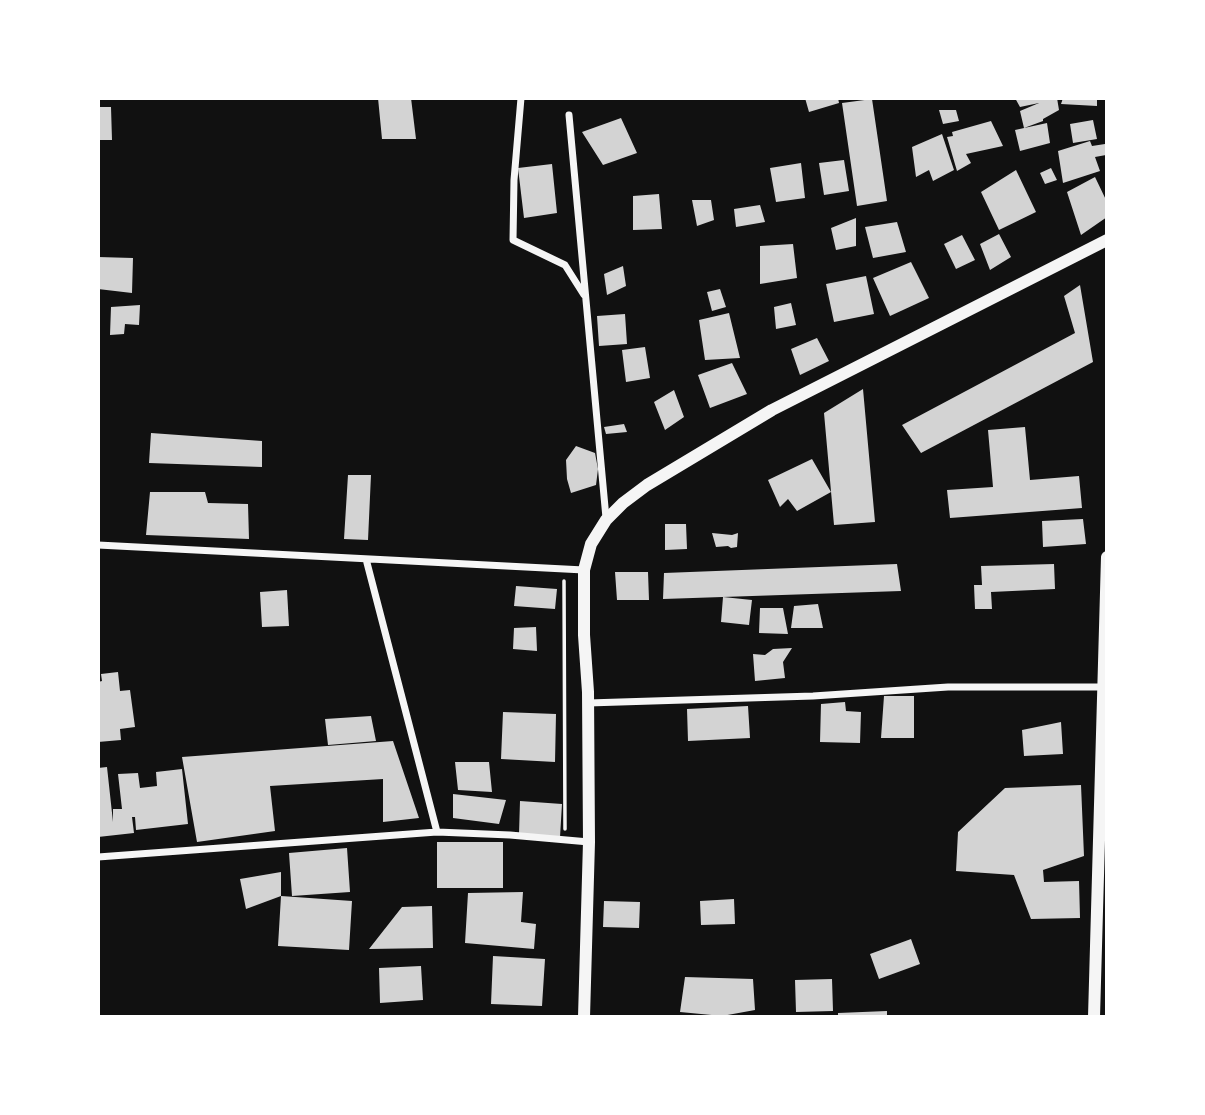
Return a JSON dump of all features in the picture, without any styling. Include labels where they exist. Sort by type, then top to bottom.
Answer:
[{"type":"main road","points":[[584,1017],[589,842],[584,570],[591,544],[607,520],[623,503],[648,485],[772,410],[1107,240]]},
{"type":"main road","points":[[1094,1017],[1107,557]]},
{"type":"street","points":[[521,98],[514,180],[513,240],[565,265],[586,299]]},
{"type":"street","points":[[569,115],[607,520]]},
{"type":"street","points":[[98,545],[584,570]]},
{"type":"street","points":[[366,559],[437,832]]},
{"type":"street","points":[[588,703],[813,696],[948,687],[1102,687]]},
{"type":"street","points":[[98,857],[437,832],[589,842]]},
{"type":"path","points":[[564,569],[565,840]]},
{"type":"building","points":[[378,98],[411,98],[416,139],[382,139]]},
{"type":"building","points":[[805,98],[838,98],[839,103],[809,112]]},
{"type":"building","points":[[1015,98],[1057,98],[1059,110],[1043,121],[1024,128],[1020,111],[1039,103],[1020,107]]},
{"type":"building","points":[[1063,98],[1097,98],[1097,106],[1061,104]]},
{"type":"building","points":[[872,99],[887,201],[857,206],[842,103]]},
{"type":"building","points":[[98,107],[111,107],[112,140],[98,140]]},
{"type":"building","points":[[939,110],[956,110],[959,121],[943,124]]},
{"type":"building","points":[[621,118],[637,153],[603,165],[582,132]]},
{"type":"building","points":[[1093,120],[1097,139],[1073,143],[1070,124]]},
{"type":"building","points":[[991,121],[1003,146],[966,154],[971,163],[957,171],[947,137],[953,136],[952,132]]},
{"type":"building","points":[[1047,123],[1050,143],[1020,151],[1015,130]]},
{"type":"building","points":[[942,134],[954,170],[933,181],[929,170],[916,177],[912,147]]},
{"type":"building","points":[[1090,141],[1092,146],[1105,144],[1106,155],[1095,157],[1100,171],[1063,183],[1058,151]]},
{"type":"building","points":[[844,160],[849,191],[824,195],[819,163]]},
{"type":"building","points":[[801,163],[805,198],[776,202],[770,168]]},
{"type":"building","points":[[552,164],[557,213],[524,218],[518,168]]},
{"type":"building","points":[[1051,168],[1057,180],[1045,184],[1040,173]]},
{"type":"building","points":[[1016,170],[1036,212],[999,230],[981,192]]},
{"type":"building","points":[[1095,177],[1107,202],[1107,217],[1081,235],[1067,192]]},
{"type":"building","points":[[659,194],[662,229],[633,230],[633,196]]},
{"type":"building","points":[[692,200],[711,200],[714,220],[697,226]]},
{"type":"building","points":[[760,205],[765,222],[736,227],[734,209]]},
{"type":"building","points":[[856,218],[856,246],[836,250],[831,228]]},
{"type":"building","points":[[897,222],[906,252],[873,258],[865,227]]},
{"type":"building","points":[[999,234],[1011,257],[990,270],[980,244]]},
{"type":"building","points":[[962,235],[975,260],[956,269],[944,244]]},
{"type":"building","points":[[793,244],[797,278],[760,284],[760,246]]},
{"type":"building","points":[[98,257],[133,258],[132,293],[98,289]]},
{"type":"building","points":[[911,262],[929,298],[890,316],[873,278]]},
{"type":"building","points":[[623,266],[626,286],[607,295],[604,274]]},
{"type":"building","points":[[866,276],[874,314],[834,322],[826,284]]},
{"type":"building","points":[[1080,285],[1093,362],[921,453],[902,425],[1075,333],[1064,296]]},
{"type":"building","points":[[720,289],[726,307],[712,311],[707,292]]},
{"type":"building","points":[[791,303],[796,325],[776,329],[774,307]]},
{"type":"building","points":[[140,305],[139,325],[125,324],[124,334],[110,335],[111,307]]},
{"type":"building","points":[[729,313],[740,358],[705,360],[699,320]]},
{"type":"building","points":[[625,314],[627,344],[599,346],[597,316]]},
{"type":"building","points":[[817,338],[829,361],[800,375],[791,349]]},
{"type":"building","points":[[645,347],[650,378],[626,382],[622,350]]},
{"type":"building","points":[[732,363],[747,394],[710,408],[698,375]]},
{"type":"building","points":[[863,389],[875,522],[834,525],[824,413]]},
{"type":"building","points":[[674,390],[684,417],[665,430],[654,402]]},
{"type":"building","points":[[624,424],[627,432],[606,434],[604,427]]},
{"type":"building","points":[[1025,427],[1030,480],[1079,476],[1082,508],[950,518],[947,490],[993,487],[988,430]]},
{"type":"building","points":[[151,433],[262,441],[262,467],[149,463]]},
{"type":"building","points":[[576,446],[595,453],[598,469],[596,485],[571,493],[566,460]]},
{"type":"building","points":[[812,459],[831,492],[797,511],[788,499],[780,507],[768,480]]},
{"type":"building","points":[[348,475],[371,475],[368,540],[344,539]]},
{"type":"building","points":[[150,492],[205,492],[208,503],[248,504],[249,539],[146,535]]},
{"type":"building","points":[[1083,519],[1086,544],[1043,547],[1042,521]]},
{"type":"building","points":[[665,524],[686,524],[687,549],[665,550]]},
{"type":"building","points":[[712,533],[738,533],[737,547],[716,547]]},
{"type":"building","points":[[897,564],[901,591],[663,599],[664,573]]},
{"type":"building","points":[[1054,564],[1055,589],[991,592],[992,609],[975,609],[974,585],[982,585],[981,566]]},
{"type":"building","points":[[615,572],[648,572],[649,600],[617,600]]},
{"type":"building","points":[[516,586],[557,589],[555,609],[514,606]]},
{"type":"building","points":[[287,590],[289,626],[262,627],[260,592]]},
{"type":"building","points":[[723,597],[752,600],[749,625],[721,622]]},
{"type":"building","points":[[818,604],[823,628],[791,628],[794,606]]},
{"type":"building","points":[[760,608],[783,608],[788,634],[759,633]]},
{"type":"building","points":[[536,627],[537,651],[513,649],[514,628]]},
{"type":"building","points":[[792,648],[783,662],[785,678],[755,681],[753,654],[765,655],[773,649]]},
{"type":"building","points":[[118,672],[120,691],[130,690],[135,727],[120,729],[121,740],[98,742],[98,682],[102,681],[101,674]]},
{"type":"building","points":[[884,696],[914,696],[914,738],[881,738]]},
{"type":"building","points":[[845,702],[846,711],[861,712],[860,743],[820,742],[821,704]]},
{"type":"building","points":[[748,706],[750,738],[688,741],[687,709]]},
{"type":"building","points":[[503,712],[556,714],[555,762],[501,759]]},
{"type":"building","points":[[371,716],[376,741],[328,745],[325,719]]},
{"type":"building","points":[[1061,722],[1063,754],[1024,756],[1022,730]]},
{"type":"building","points":[[393,741],[419,818],[383,822],[383,779],[270,786],[275,831],[197,842],[182,757]]},
{"type":"building","points":[[455,762],[489,762],[492,792],[458,790]]},
{"type":"building","points":[[107,767],[113,822],[113,809],[122,809],[118,774],[138,773],[140,788],[157,786],[156,772],[182,769],[188,824],[136,830],[135,817],[132,817],[134,833],[98,837],[98,768]]},
{"type":"building","points":[[1081,785],[1084,856],[1043,870],[1044,882],[1079,881],[1080,918],[1031,919],[1014,875],[956,871],[958,832],[1005,788]]},
{"type":"building","points":[[453,794],[506,800],[499,824],[453,818]]},
{"type":"building","points":[[520,801],[562,804],[560,837],[519,834]]},
{"type":"building","points":[[437,842],[503,842],[503,888],[437,888]]},
{"type":"building","points":[[347,848],[350,892],[292,896],[289,853]]},
{"type":"building","points":[[281,872],[281,896],[246,909],[240,879]]},
{"type":"building","points":[[523,892],[521,922],[536,924],[534,949],[465,943],[468,893]]},
{"type":"building","points":[[281,896],[352,901],[349,950],[278,946]]},
{"type":"building","points":[[734,899],[735,924],[701,925],[700,901]]},
{"type":"building","points":[[604,901],[640,902],[639,928],[603,927]]},
{"type":"building","points":[[432,906],[433,948],[369,949],[402,907]]},
{"type":"building","points":[[911,939],[920,964],[879,979],[870,954]]},
{"type":"building","points":[[493,956],[545,959],[542,1006],[491,1004]]},
{"type":"building","points":[[421,966],[423,1000],[380,1003],[379,968]]},
{"type":"building","points":[[685,977],[753,979],[755,1010],[722,1016],[680,1012]]},
{"type":"building","points":[[832,979],[833,1011],[796,1012],[795,980]]},
{"type":"building","points":[[887,1011],[887,1017],[838,1017],[838,1013]]}]
